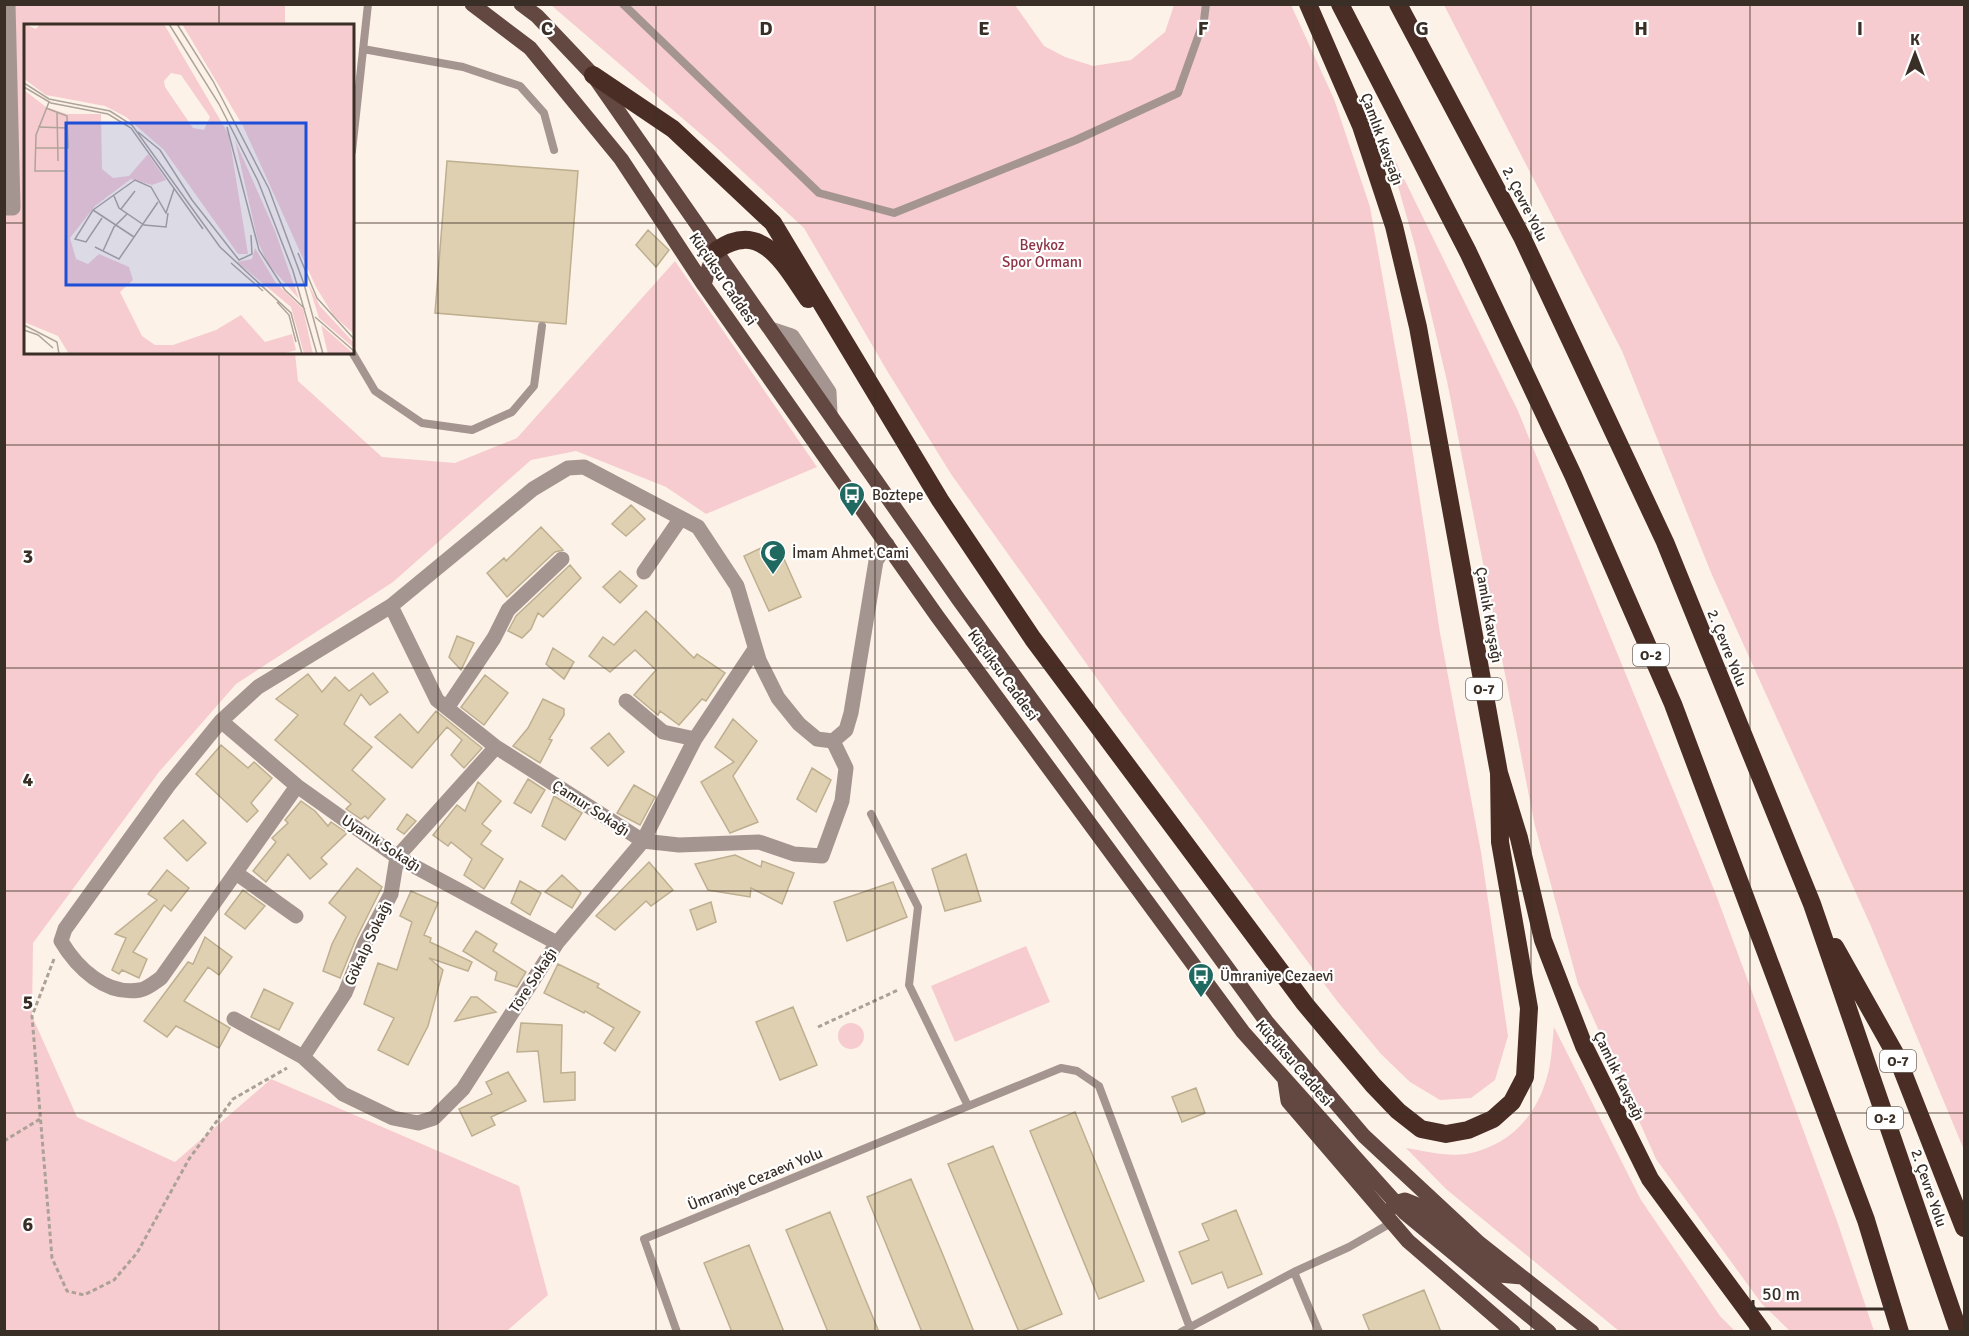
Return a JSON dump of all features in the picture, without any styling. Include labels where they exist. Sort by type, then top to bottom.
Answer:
[{"type":"highway","name":"Çamlık Kavşağı","points":[[1308,4],[1360,126],[1396,238],[1418,327],[1500,773],[1519,838],[1543,940],[1584,1046],[1650,1179],[1763,1332]]},
{"type":"highway","name":"O-2","points":[[1340,4],[1468,252],[1573,475],[1673,704],[1866,1220],[1900,1332]]},
{"type":"highway","name":"2. Çevre Yolu","points":[[1398,4],[1522,237],[1665,542],[1812,904],[1959,1332]]},
{"type":"highway","points":[[593,75],[673,129],[773,223],[940,500],[1032,639],[1305,1004],[1373,1085],[1398,1111],[1421,1129],[1446,1134],[1468,1130],[1493,1119],[1512,1102],[1525,1077],[1529,1008],[1500,842],[1500,773]]},
{"type":"highway","points":[[717,250],[731,240],[749,239],[764,244],[782,262],[884,409]]},
{"type":"highway","name":"O-7","points":[[1812,904],[1897,1057],[1965,1228]]},
{"type":"main road","name":"Küçüksu Caddesi","points":[[472,4],[530,48],[621,159],[704,285],[887,544],[1243,1032],[1395,1203],[1549,1332]]},
{"type":"main road","name":"Küçüksu Caddesi","points":[[521,4],[537,16],[593,75],[909,527],[1266,1021],[1364,1136],[1479,1243],[1592,1332]]},
{"type":"main road","points":[[704,285],[717,250]]},
{"type":"main road","points":[[887,544],[909,527]]},
{"type":"main road","points":[[1285,1081],[1288,1101],[1391,1223],[1450,1279],[1513,1332]]},
{"type":"main road","points":[[1391,1223],[1390,1212],[1395,1203],[1405,1200],[1415,1204],[1499,1275],[1522,1277]]},
{"type":"main road","points":[[1569,1332],[1572,1316]]},
{"type":"street","points":[[4,208],[13,208],[7,41],[8,4]]},
{"type":"street","points":[[297,786],[161,978],[141,990],[104,986],[69,955],[61,941],[65,929],[161,796],[221,721],[258,687],[391,606],[533,489],[568,468],[584,466],[698,527],[737,586],[755,649],[778,698],[799,723],[817,739],[833,741],[846,730],[851,713],[876,561],[887,544]]},
{"type":"street","points":[[644,572],[681,518]]},
{"type":"street","points":[[447,708],[494,638],[508,610],[562,559]]},
{"type":"street","name":"Çamur Sokağı","points":[[391,606],[437,700],[496,747],[643,842],[679,845],[759,842],[794,854],[822,856],[842,801],[846,768],[833,741]]},
{"type":"street","name":"Töre Sokağı","points":[[234,1019],[303,1057],[343,1094],[393,1118],[418,1123],[434,1118],[463,1089],[557,943],[643,842],[695,739],[755,649]]},
{"type":"street","points":[[626,701],[663,732],[695,739]]},
{"type":"street","name":"Uyanık Sokağı","points":[[221,721],[297,786],[396,857],[557,943]]},
{"type":"street","points":[[396,857],[496,747]]},
{"type":"street","name":"Gökalp Sokağı","points":[[303,1057],[345,993],[365,943],[391,894],[396,857]]},
{"type":"street","points":[[236,873],[296,915]]},
{"type":"lane","points":[[354,132],[368,4]]},
{"type":"lane","points":[[623,4],[819,193],[894,213],[1076,140],[1178,93],[1204,20],[1206,4]]},
{"type":"lane","points":[[363,48],[463,67],[520,86],[544,113],[554,150]]},
{"type":"lane","points":[[353,354],[375,391],[422,423],[472,430],[512,412],[534,386],[542,326]]},
{"type":"lane","points":[[871,814],[918,907],[909,985],[968,1106]]},
{"type":"lane","name":"Ümraniye Cezaevi Yolu","points":[[676,1332],[644,1239],[1061,1068],[1077,1071],[1100,1086],[1186,1330],[1294,1272],[1349,1247],[1391,1223]]},
{"type":"lane","points":[[1294,1272],[1319,1332]]},
{"type":"path","points":[[61,941],[32,1016],[52,1258],[67,1291],[84,1295],[114,1280],[137,1253],[189,1159],[233,1099],[267,1081],[303,1057]]},
{"type":"path","points":[[818,1027],[909,985]]},
{"type":"path","points":[[4,1141],[40,1119]]},
{"type":"green space","points":[[4,5],[285,5],[285,24],[24,24],[24,354],[295,354],[298,381],[382,457],[455,463],[517,438],[675,261],[817,467],[706,514],[666,487],[576,451],[531,460],[393,582],[236,684],[159,772],[33,943],[32,1016],[77,1117],[175,1162],[271,1079],[519,1186],[548,1295],[507,1331],[5,1331]]},
{"type":"green space","name":"Beykoz Spor Ormanı","points":[[551,5],[1015,5],[1044,46],[1065,57],[1093,66],[1131,60],[1165,32],[1174,5],[1291,5],[1334,99],[1370,207],[1407,414],[1440,633],[1481,852],[1508,1036],[1495,1080],[1471,1098],[1440,1100],[1410,1082],[1381,1054],[1337,1001],[1118,708],[951,474],[886,369],[804,228],[717,148]]},
{"type":"green space","points":[[1444,5],[1964,5],[1964,1150],[1870,924],[1712,575],[1622,351]]},
{"type":"green space","points":[[1385,140],[1518,411],[1715,892],[1837,1221],[1874,1331],[1790,1331],[1762,1304],[1656,1159],[1578,984],[1535,826],[1447,381],[1415,246]]},
{"type":"green space","points":[[1026,946],[1050,1002],[955,1042],[931,986]]},
{"type":"green space","points":[[851,1023],[860,1027],[864,1036],[860,1045],[851,1049],[842,1045],[838,1036],[842,1027]]},
{"type":"green space","points":[[1554,1027],[1641,1200],[1720,1316],[1735,1331],[1619,1331],[1446,1189],[1406,1148],[1458,1155],[1481,1150],[1508,1137],[1528,1117],[1542,1091],[1550,1065]]},
{"type":"building","points":[[447,161],[578,171],[566,324],[435,313]]},
{"type":"building","points":[[648,230],[669,250],[656,267],[636,245]]},
{"type":"building","points":[[631,505],[645,519],[626,536],[612,524]]},
{"type":"building","points":[[541,527],[563,550],[555,552],[507,597],[487,573],[504,558],[506,561]]},
{"type":"building","name":"İmam Ahmet Cami","points":[[776,541],[801,597],[769,611],[744,556]]},
{"type":"building","points":[[570,565],[581,578],[543,617],[538,613],[531,629],[522,638],[508,631],[516,616]]},
{"type":"building","points":[[620,571],[637,586],[620,603],[603,587]]},
{"type":"building","points":[[646,611],[694,658],[697,654],[725,673],[706,701],[702,699],[679,725],[660,711],[658,715],[634,695],[656,670],[635,650],[610,672],[589,656],[603,637],[614,645]]},
{"type":"building","points":[[457,636],[474,643],[461,670],[449,657]]},
{"type":"building","points":[[553,648],[574,662],[564,679],[546,664]]},
{"type":"building","points":[[373,673],[388,692],[370,705],[361,694],[344,724],[372,747],[352,770],[385,799],[368,819],[365,816],[361,819],[346,809],[351,804],[275,740],[298,715],[276,699],[308,674],[322,692],[335,677],[349,691]]},
{"type":"building","points":[[485,675],[508,693],[484,725],[461,707]]},
{"type":"building","points":[[543,699],[564,709],[564,715],[549,739],[552,740],[540,763],[513,746],[528,728]]},
{"type":"building","points":[[436,711],[482,748],[464,768],[451,755],[462,740],[447,727],[412,768],[375,737],[400,714],[418,733]]},
{"type":"building","points":[[733,719],[757,741],[733,776],[758,822],[730,833],[701,782],[734,762],[715,747]]},
{"type":"building","points":[[609,733],[624,752],[608,766],[591,748]]},
{"type":"building","points":[[221,745],[248,768],[254,762],[272,778],[251,803],[258,811],[247,822],[196,774]]},
{"type":"building","points":[[812,768],[831,780],[816,812],[797,799]]},
{"type":"building","points":[[528,779],[545,790],[531,813],[514,803]]},
{"type":"building","points":[[478,782],[501,801],[482,824],[491,831],[481,844],[503,859],[484,889],[464,875],[472,859],[451,842],[448,846],[433,835],[457,805],[465,811]]},
{"type":"building","points":[[634,785],[655,797],[640,825],[617,813]]},
{"type":"building","points":[[554,796],[582,813],[565,840],[542,826]]},
{"type":"building","points":[[301,801],[315,811],[328,826],[331,822],[347,833],[321,858],[327,864],[310,879],[288,854],[266,882],[253,871],[276,842],[272,838],[288,823],[285,820]]},
{"type":"building","points":[[407,814],[416,821],[404,834],[397,829]]},
{"type":"building","points":[[183,820],[206,843],[187,861],[164,838]]},
{"type":"building","points":[[966,854],[981,901],[945,911],[932,869]]},
{"type":"building","points":[[735,855],[761,867],[762,861],[794,873],[782,904],[751,888],[750,897],[708,890],[695,864]]},
{"type":"building","points":[[649,862],[673,890],[651,906],[646,901],[615,930],[596,916]]},
{"type":"building","points":[[357,868],[382,887],[356,939],[340,978],[323,971],[332,944],[346,917],[329,903]]},
{"type":"building","points":[[167,870],[189,888],[171,911],[164,905],[133,952],[147,959],[139,978],[122,970],[119,974],[112,970],[126,938],[115,934],[157,900],[148,894]]},
{"type":"building","points":[[562,875],[581,893],[572,908],[545,892]]},
{"type":"building","points":[[520,881],[541,893],[530,915],[511,903]]},
{"type":"building","points":[[893,882],[907,917],[847,941],[834,902]]},
{"type":"building","points":[[243,890],[265,906],[245,929],[225,914]]},
{"type":"building","points":[[411,891],[438,903],[424,935],[431,938],[430,942],[472,962],[468,971],[429,958],[443,970],[428,1026],[408,1065],[378,1050],[394,1018],[364,1004],[378,963],[397,970],[412,922],[400,916]]},
{"type":"building","points":[[711,902],[716,922],[697,930],[690,910]]},
{"type":"building","points":[[476,931],[497,944],[493,951],[526,972],[517,987],[495,980],[497,972],[463,951]]},
{"type":"building","points":[[205,937],[232,957],[219,975],[208,967],[184,1001],[230,1028],[219,1048],[176,1026],[167,1037],[144,1021],[188,962],[193,964]]},
{"type":"building","points":[[558,964],[599,984],[597,987],[640,1012],[615,1051],[604,1043],[614,1028],[585,1011],[584,1013],[544,993]]},
{"type":"building","points":[[264,989],[293,1003],[279,1030],[251,1017]]},
{"type":"building","points":[[471,997],[477,997],[496,1012],[455,1021]]},
{"type":"building","points":[[793,1007],[817,1065],[780,1080],[756,1022]]},
{"type":"building","points":[[521,1023],[562,1025],[561,1073],[575,1072],[575,1100],[544,1102],[538,1051],[517,1052]]},
{"type":"building","points":[[508,1072],[526,1101],[491,1117],[495,1125],[472,1136],[459,1109],[492,1094],[486,1082]]},
{"type":"building","points":[[1196,1088],[1205,1113],[1182,1122],[1172,1097]]},
{"type":"building","points":[[1075,1112],[1144,1281],[1099,1299],[1030,1131]]},
{"type":"building","points":[[993,1146],[1062,1314],[1019,1332],[948,1164]]},
{"type":"building","points":[[911,1179],[974,1332],[922,1332],[901,1281],[867,1197]]},
{"type":"building","points":[[1236,1210],[1262,1274],[1228,1288],[1222,1272],[1192,1284],[1179,1252],[1209,1240],[1202,1224]]},
{"type":"building","points":[[830,1212],[879,1332],[828,1332],[786,1230]]},
{"type":"building","points":[[749,1245],[784,1332],[732,1332],[704,1263]]},
{"type":"building","points":[[1424,1290],[1441,1332],[1370,1332],[1363,1315]]},
{"type":"place","name":"Boztepe","points":[[852,518]]},
{"type":"place","name":"İmam Ahmet Cami","points":[[773,576]]},
{"type":"place","name":"Ümraniye Cezaevi","points":[[1201,999]]}]
